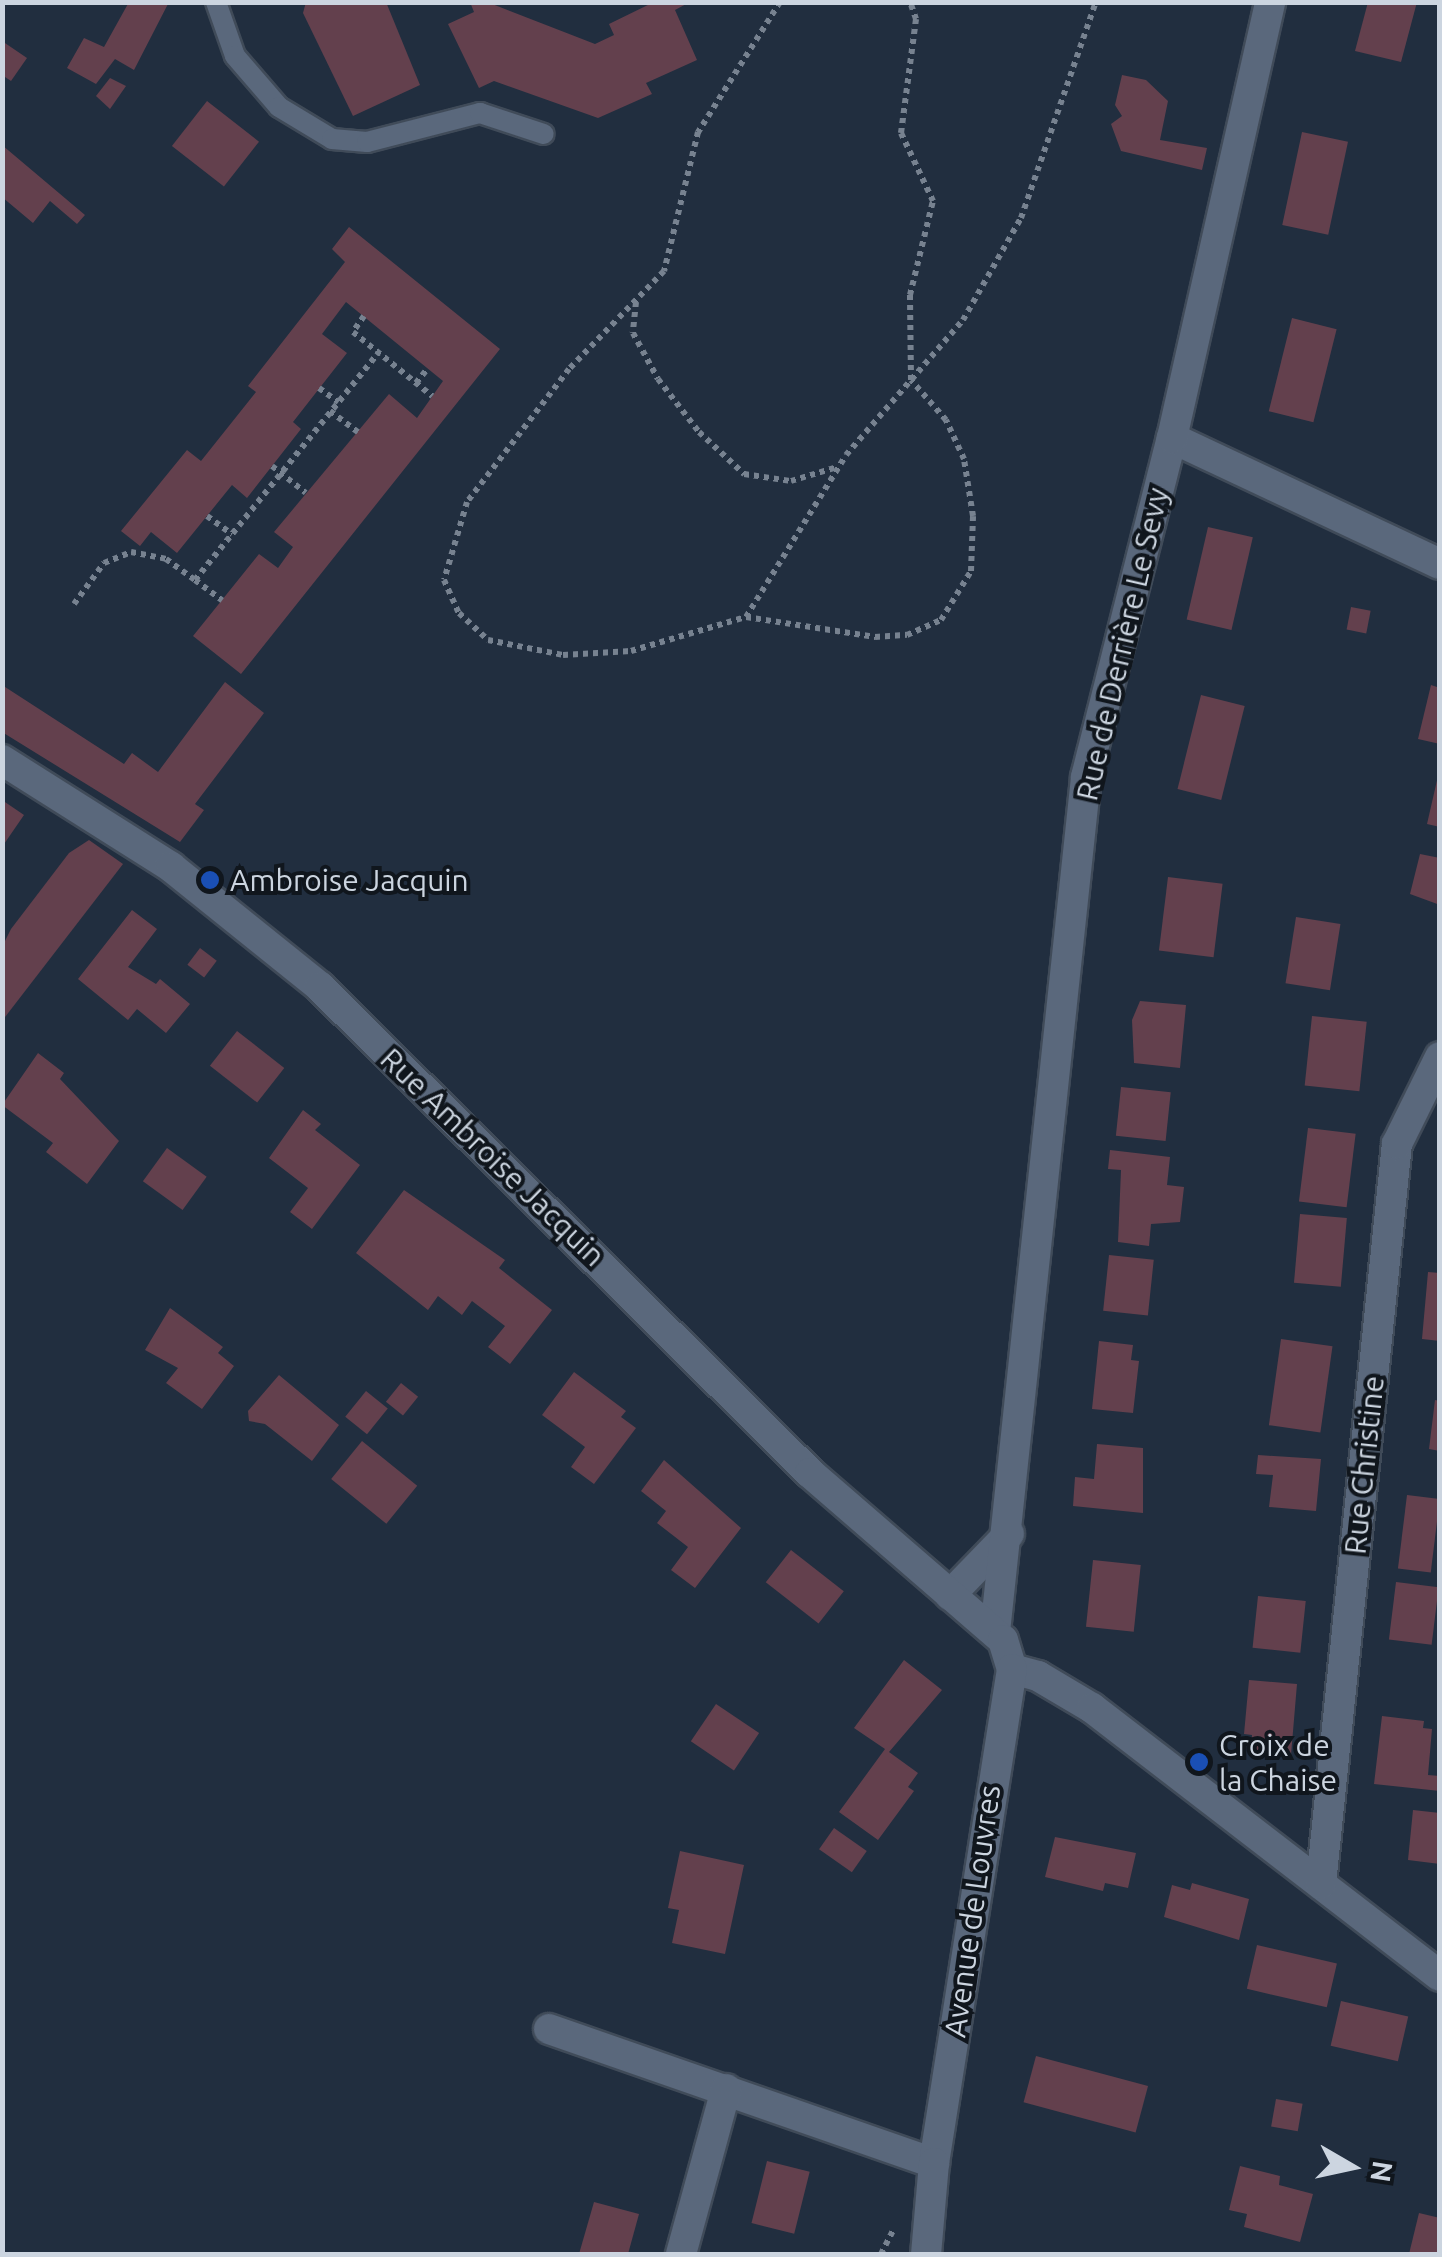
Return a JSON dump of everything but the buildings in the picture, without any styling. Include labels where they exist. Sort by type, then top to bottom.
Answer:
[{"type":"street","name":"Rue de Derrière Le Sevy","points":[[995,1632],[1009,1534],[1086,777],[1172,438],[1270,2]]},
{"type":"street","points":[[1172,438],[1440,564]]},
{"type":"street","name":"Rue Ambroise Jacquin","points":[[2,760],[171,868],[320,987],[810,1472],[950,1594]]},
{"type":"street","name":"Rue Christine","points":[[1321,1884],[1396,1144],[1440,1057]]},
{"type":"street","points":[[1009,1534],[950,1594],[995,1632],[1010,1652],[1012,1669],[1038,1676],[1092,1708],[1440,1976]]},
{"type":"street","name":"Avenue de Louvres","points":[[926,2254],[934,2162],[1012,1669]]},
{"type":"street","points":[[548,2029],[934,2162]]},
{"type":"street","points":[[681,2254],[726,2089]]},
{"type":"lane","points":[[216,2],[235,56],[279,108],[332,138],[367,142],[480,113],[544,134]]},
{"type":"path","points":[[780,2],[698,132],[664,271],[569,369],[467,502],[444,580],[460,613],[488,640],[525,651],[631,651],[746,616],[875,637],[906,635],[941,620],[956,599],[972,553],[964,459],[946,420],[911,380],[910,295],[934,202],[901,133],[916,19],[910,2]]},
{"type":"path","points":[[746,616],[839,466],[962,320],[1021,218],[1096,2]]},
{"type":"path","points":[[636,300],[633,334],[658,379],[699,432],[744,474],[791,481],[839,466]]},
{"type":"path","points":[[364,316],[353,332],[432,396]]},
{"type":"path","points":[[194,580],[378,353]]},
{"type":"path","points":[[415,383],[428,368]]},
{"type":"path","points":[[319,388],[338,402]]},
{"type":"path","points":[[330,411],[358,432]]},
{"type":"path","points":[[272,466],[306,493]]},
{"type":"path","points":[[207,516],[232,534]]},
{"type":"path","points":[[74,604],[104,564],[131,552],[166,559],[222,600]]},
{"type":"place","name":"Ambroise Jacquin","points":[[210,880]]},
{"type":"place","name":"Croix de la Chaise","points":[[1199,1762]]}]
